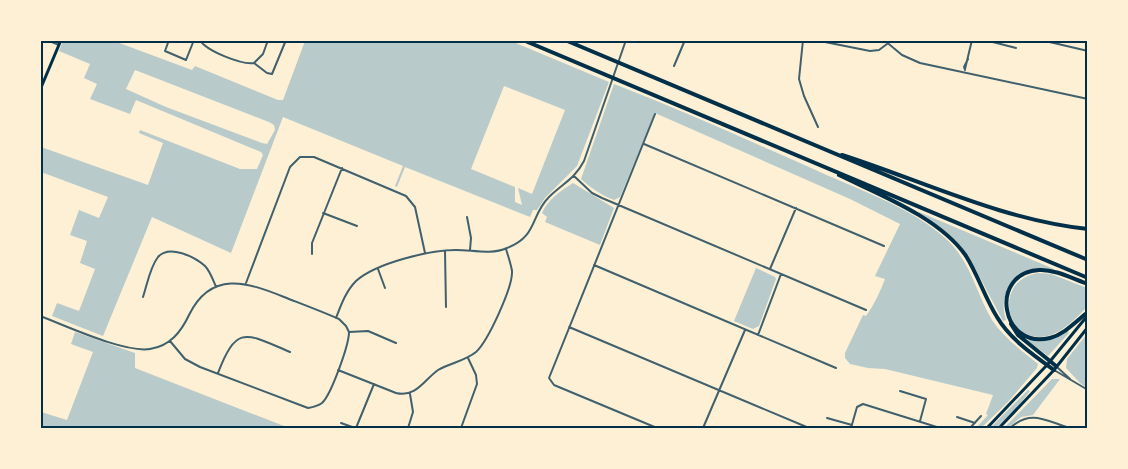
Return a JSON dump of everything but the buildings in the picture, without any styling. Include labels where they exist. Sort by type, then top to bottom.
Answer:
[{"type":"highway","points":[[523,40],[1088,278]]},
{"type":"highway","points":[[565,40],[1080,257],[1088,258]]},
{"type":"highway","points":[[818,147],[984,206],[1071,228],[1088,229]]},
{"type":"highway","points":[[798,156],[891,200],[938,228],[965,256],[1003,327],[1055,368]]},
{"type":"highway","points":[[1049,363],[1018,335],[1006,311],[1007,295],[1014,282],[1026,273],[1047,270],[1088,285]]},
{"type":"highway","points":[[1010,321],[1029,337],[1049,338],[1066,330],[1088,314]]},
{"type":"main road","points":[[40,90],[61,40]]},
{"type":"main road","points":[[987,429],[1049,363],[1088,314]]},
{"type":"main road","points":[[999,429],[1055,368],[1088,327]]},
{"type":"street","points":[[47,40],[59,45]]},
{"type":"street","points":[[169,40],[165,51],[186,60],[194,40]]},
{"type":"street","points":[[200,40],[208,48],[247,64],[254,63],[263,54],[268,40]]},
{"type":"street","points":[[254,63],[272,74],[286,40]]},
{"type":"street","points":[[336,318],[342,303],[356,282],[378,269],[425,253],[445,250],[506,249],[523,239],[530,232],[548,198],[574,176],[584,161],[626,40]]},
{"type":"street","points":[[674,66],[685,40]]},
{"type":"street","points":[[803,40],[799,72],[800,84],[818,127]]},
{"type":"street","points":[[815,40],[870,51],[879,50],[886,42],[913,60],[1088,99]]},
{"type":"street","points":[[965,71],[972,40]]},
{"type":"street","points":[[985,40],[1016,48]]},
{"type":"street","points":[[1041,40],[1088,51]]},
{"type":"street","points":[[655,114],[550,372],[549,380],[555,385],[657,429]]},
{"type":"street","points":[[644,144],[884,246]]},
{"type":"street","points":[[298,153],[300,157]]},
{"type":"street","points":[[246,283],[290,167],[300,157],[314,157],[399,192],[409,199],[416,212],[425,253]]},
{"type":"street","points":[[312,254],[312,243],[342,168]]},
{"type":"street","points":[[574,176],[592,193],[866,310]]},
{"type":"street","points":[[770,268],[796,208]]},
{"type":"street","points":[[324,213],[357,226]]},
{"type":"street","points":[[467,217],[471,238],[470,250]]},
{"type":"street","points":[[338,370],[400,394],[410,394],[440,369],[468,358],[483,345],[510,287],[512,272],[506,249]]},
{"type":"street","points":[[445,250],[447,308]]},
{"type":"street","points":[[143,297],[156,260],[168,251],[176,252],[204,265],[216,287]]},
{"type":"street","points":[[594,265],[836,368]]},
{"type":"street","points":[[378,269],[385,288]]},
{"type":"street","points":[[758,335],[781,274]]},
{"type":"street","points":[[40,316],[137,350],[155,348],[170,341],[184,325],[200,298],[216,287],[230,283],[246,283],[336,318],[344,323],[349,332],[348,343],[326,399],[313,407],[304,408],[185,359],[170,341]]},
{"type":"street","points":[[569,327],[809,429]]},
{"type":"street","points":[[704,429],[745,330]]},
{"type":"street","points":[[349,332],[368,331],[396,343]]},
{"type":"street","points":[[218,374],[230,346],[245,337],[257,338],[290,352]]},
{"type":"street","points":[[461,429],[477,384],[476,375],[468,358]]},
{"type":"street","points":[[1055,368],[1088,390]]},
{"type":"street","points":[[341,423],[356,429],[374,384]]},
{"type":"street","points":[[900,391],[926,399],[921,429]]},
{"type":"street","points":[[408,429],[414,412],[410,394]]},
{"type":"street","points":[[827,418],[851,427],[857,407],[862,404],[940,429]]},
{"type":"street","points":[[970,429],[981,416]]},
{"type":"street","points":[[957,417],[975,423]]},
{"type":"street","points":[[1010,429],[1022,418],[1030,417],[1070,429]]},
{"type":"shaded area","points":[[63,41],[114,41],[192,70],[195,66],[278,100],[283,100],[305,41],[511,41],[609,82],[577,166],[545,198],[537,210],[533,210],[530,217],[405,167],[397,187],[395,186],[403,166],[283,117],[231,253],[152,217],[103,336],[52,316],[57,303],[79,311],[95,269],[80,263],[87,241],[70,235],[79,210],[99,218],[108,197],[41,172],[41,147],[148,185],[163,143],[139,133],[140,130],[240,169],[257,169],[263,155],[261,152],[136,100],[130,114],[90,99],[97,84],[84,78],[90,64],[59,51]],"holes":[[[135,70],[269,122],[274,125],[275,130],[267,144],[262,143],[166,107],[126,89]],[[504,86],[565,110],[532,194],[518,188],[522,205],[515,202],[515,187],[471,169]]]},
{"type":"shaded area","points":[[614,84],[868,193],[932,227],[961,256],[997,327],[1038,364],[1037,368],[1008,402],[981,428],[976,428],[988,415],[986,414],[993,395],[885,369],[850,364],[845,358],[845,353],[863,315],[866,316],[869,312],[881,289],[885,279],[875,276],[900,224],[850,199],[655,113],[620,197],[614,200],[605,196],[581,179]]},
{"type":"shaded area","points":[[573,183],[614,208],[600,245],[545,222],[547,217],[542,213],[548,204]]},
{"type":"shaded area","points":[[919,212],[1054,270],[1030,270],[1016,278],[1007,290],[1004,305],[1006,320],[1003,321],[976,270],[961,248],[918,214]]},
{"type":"shaded area","points":[[756,268],[776,279],[759,326],[753,329],[734,321]]},
{"type":"shaded area","points":[[1038,273],[1051,274],[1087,288],[1087,307],[1061,330],[1051,335],[1036,337],[1024,332],[1015,324],[1010,312],[1009,300],[1014,288],[1023,279]]},
{"type":"shaded area","points":[[1068,331],[1069,333],[1048,356],[1027,340],[1051,339]]},
{"type":"shaded area","points":[[75,332],[135,353],[135,368],[289,428],[41,428],[41,412],[67,420],[93,352],[71,344]]},
{"type":"shaded area","points":[[1087,334],[1087,388],[1066,368],[1067,359]]},
{"type":"shaded area","points":[[1052,379],[1060,379],[1033,415],[1021,417],[1008,428],[1004,428]]},
{"type":"shaded area","points":[[1028,390],[1030,391],[1015,410],[996,428],[990,428]]},
{"type":"waterway","points":[[40,427],[56,428]]}]
